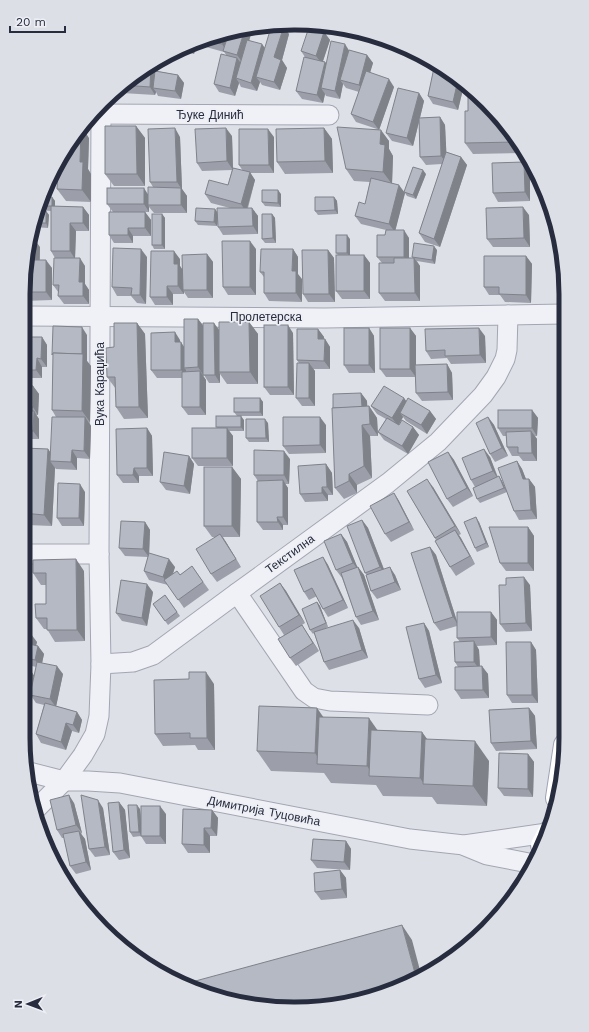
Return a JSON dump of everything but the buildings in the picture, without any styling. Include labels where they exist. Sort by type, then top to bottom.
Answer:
[{"type":"street","name":"Ђуке Динић","points":[[104,111],[329,115]]},
{"type":"street","name":"Вука Караџића","points":[[98,118],[100,316],[99,554],[101,664]]},
{"type":"street","points":[[508,315],[559,314]]},
{"type":"street","name":"Пролетерска","points":[[30,316],[325,318],[508,315]]},
{"type":"street","name":"Текстилна","points":[[101,664],[133,662],[153,655],[388,483],[438,442],[483,395],[496,377],[505,359],[507,350],[508,315]]},
{"type":"street","points":[[30,554],[99,554]]},
{"type":"street","points":[[236,593],[304,691],[314,698],[330,701],[428,705]]},
{"type":"street","points":[[39,806],[64,781],[83,755],[95,734],[99,716],[101,664]]},
{"type":"street","name":"Димитрија Туцовића","points":[[32,773],[64,781],[120,783],[410,839],[464,846],[539,838]]},
{"type":"street","name":"Димитрија Туцовића","points":[[464,846],[487,855],[528,863]]}]
